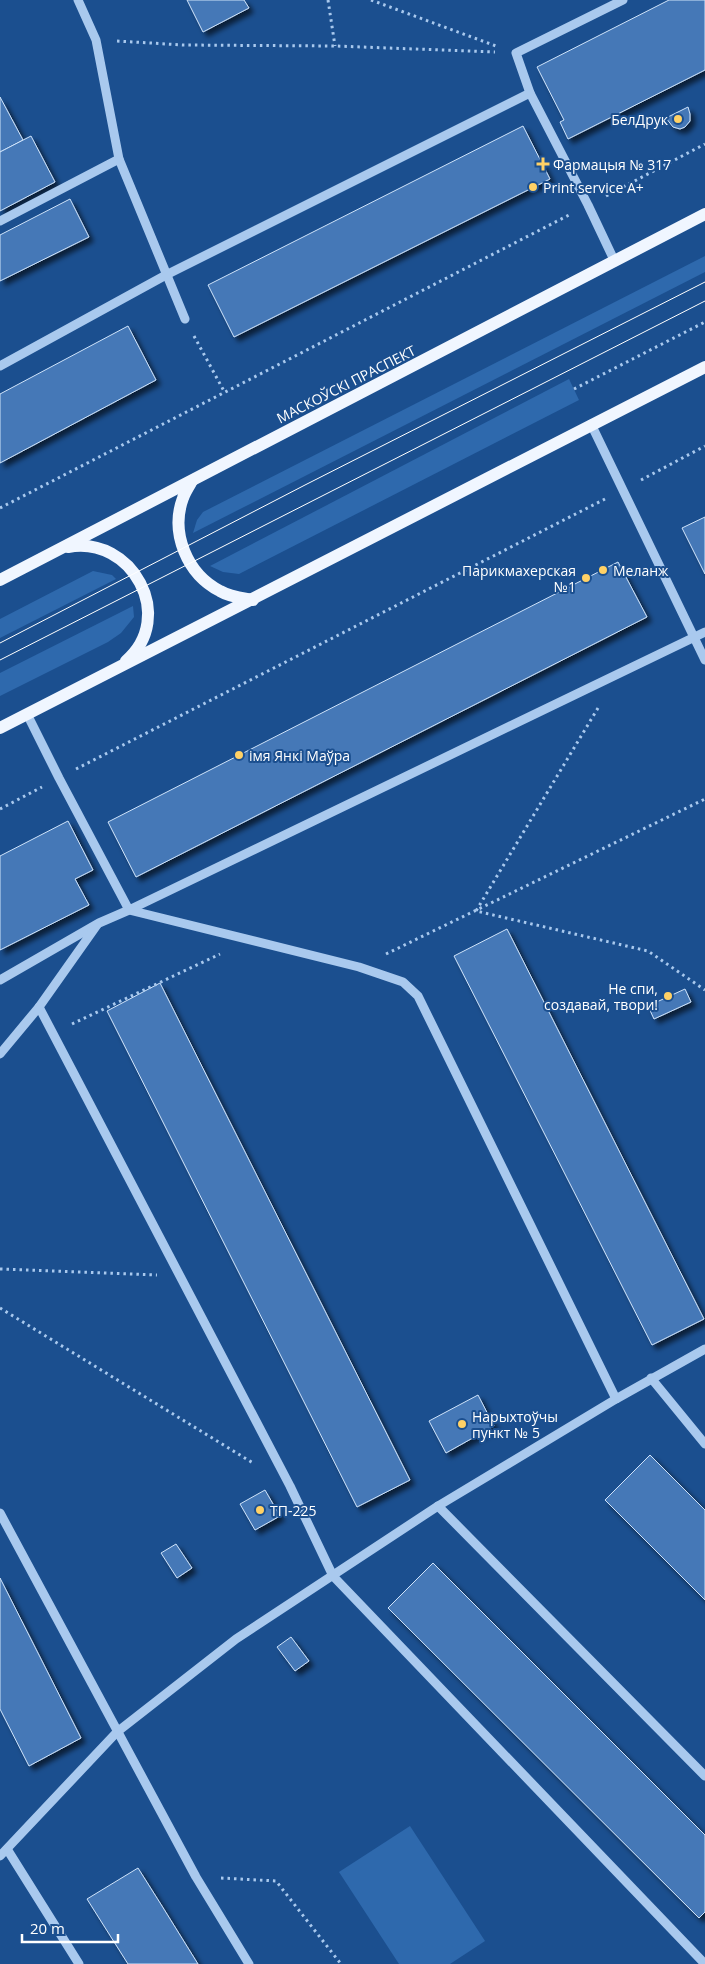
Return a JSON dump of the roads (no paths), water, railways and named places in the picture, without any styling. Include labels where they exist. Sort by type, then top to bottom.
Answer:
[{"type":"main road","name":"МАСКОЎСКІ ПРАСПЕКТ","points":[[0,580],[705,214]]},
{"type":"main road","points":[[0,728],[705,367]]},
{"type":"main road","points":[[192,481],[183,498],[179,517],[180,537],[186,556],[194,570],[206,582],[221,592],[237,598],[253,600]]},
{"type":"main road","points":[[63,548],[77,545],[106,550],[120,558],[131,568],[139,580],[145,595],[148,612],[146,628],[140,643],[131,657],[119,668]]},
{"type":"street","points":[[78,0],[96,40],[120,159],[184,319]]},
{"type":"street","points":[[614,262],[588,205],[530,92],[516,53],[623,0]]},
{"type":"street","points":[[0,366],[166,275],[530,92]]},
{"type":"street","points":[[0,221],[120,159]]},
{"type":"street","points":[[591,424],[705,660]]},
{"type":"street","points":[[0,980],[99,923],[705,632]]},
{"type":"street","points":[[27,714],[129,910],[359,967],[403,982],[418,996],[616,1399]]},
{"type":"street","points":[[0,1054],[39,1007],[99,923]]},
{"type":"street","points":[[39,1007],[290,1486],[333,1576],[704,1963]]},
{"type":"street","points":[[0,1856],[118,1732],[236,1639],[438,1506],[651,1378],[705,1349]]},
{"type":"street","points":[[651,1378],[705,1444]]},
{"type":"street","points":[[438,1506],[705,1776]]},
{"type":"street","points":[[0,1512],[196,1877],[249,1964]]},
{"type":"street","points":[[7,1849],[78,1964]]},
{"type":"tram line","points":[[0,643],[305,485],[705,282]]},
{"type":"tram line","points":[[0,660],[705,301]]},
{"type":"place","name":"БелДрук","points":[[678,119]]},
{"type":"place","name":"Фармацыя № 317","points":[[543,164]]},
{"type":"place","name":"Print service A+","points":[[533,187]]},
{"type":"place","name":"Меланж","points":[[603,570]]},
{"type":"place","name":"Парикмахерская №1","points":[[586,578]]},
{"type":"place","name":"імя Янкі Маўра","points":[[239,755]]},
{"type":"place","name":"Не спи, создавай, твори!","points":[[668,996]]},
{"type":"place","name":"Нарыхтоўчы пункт № 5","points":[[462,1424]]},
{"type":"place","name":"ТП-225","points":[[260,1510]]}]
